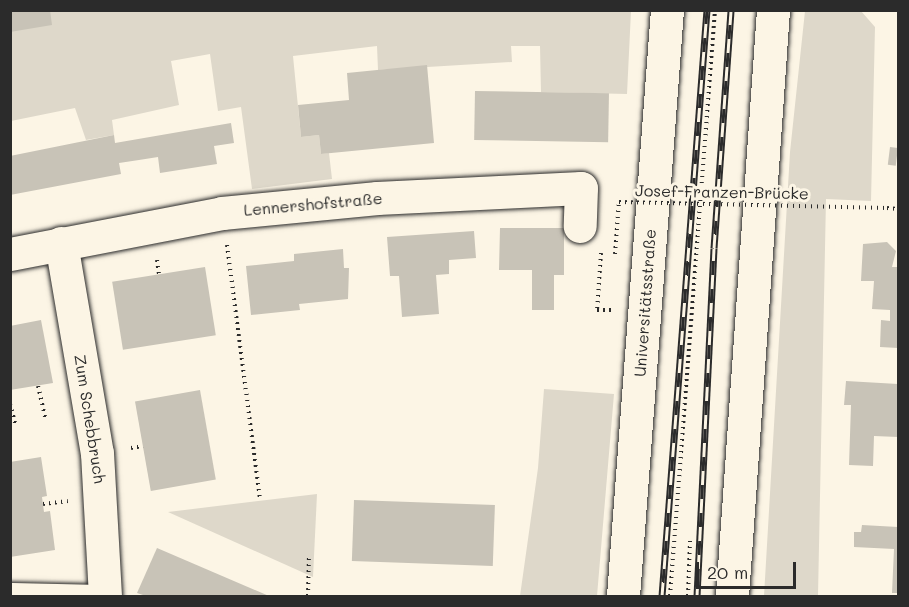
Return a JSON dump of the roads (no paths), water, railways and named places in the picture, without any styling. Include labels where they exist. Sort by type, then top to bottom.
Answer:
[{"type":"main road","name":"Universitätsstraße","points":[[623,597],[667,10]]},
{"type":"main road","points":[[732,597],[773,10]]},
{"type":"main road","name":"Lennershofstraße","points":[[10,254],[222,213],[377,198],[581,188],[591,236]]},
{"type":"main road","name":"Zum Schebbruch","points":[[61,243],[97,453],[105,595]]},
{"type":"lane","points":[[10,591],[105,595]]},
{"type":"railway","points":[[662,596],[707,10]]},
{"type":"railway","points":[[697,596],[714,248],[731,10]]}]
